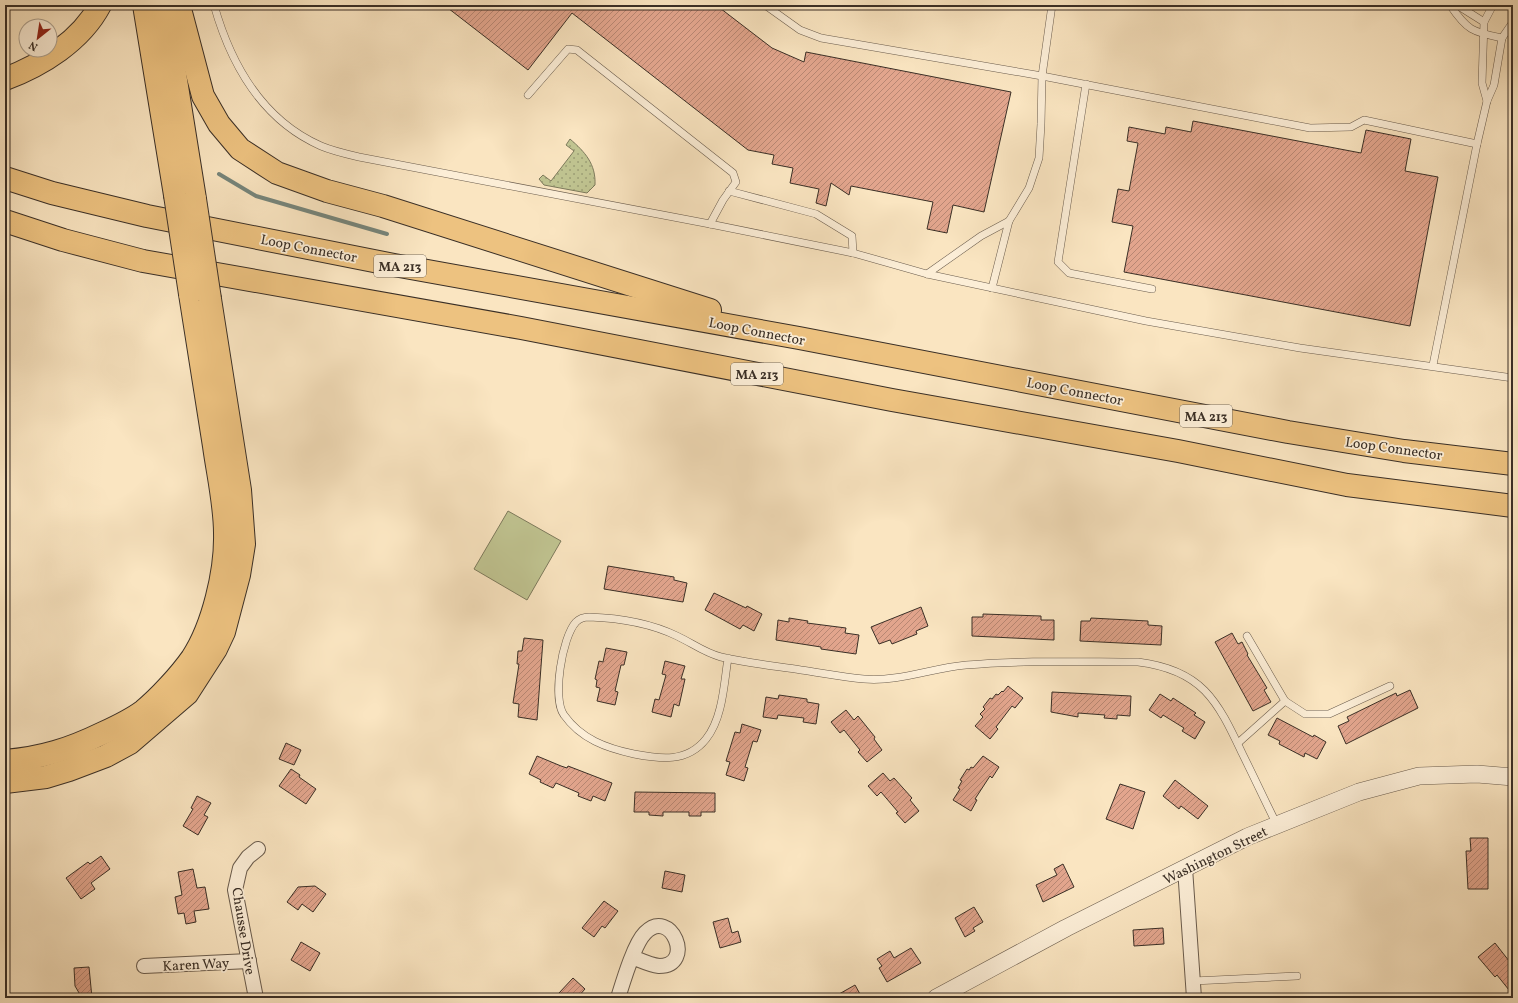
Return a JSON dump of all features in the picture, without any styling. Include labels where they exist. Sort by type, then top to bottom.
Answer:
[{"type":"highway","points":[[5,79],[26,71],[61,50],[94,16],[100,5]]},
{"type":"highway","points":[[144,5],[185,197]]},
{"type":"highway","points":[[5,761],[25,760],[65,750],[130,720],[143,711],[183,669],[192,657],[206,628],[218,594],[223,566],[225,533],[200,296],[185,197],[164,5]]},
{"type":"highway","points":[[179,5],[203,96],[219,124],[240,149],[276,173],[327,191],[383,206],[799,338]]},
{"type":"highway","name":"Loop Connector","points":[[5,178],[52,193],[147,216],[394,265],[799,338],[1288,432],[1404,451],[1513,464]]},
{"type":"highway","name":"MA 213","points":[[5,221],[143,261],[521,328],[892,400],[1178,452],[1347,485],[1513,506]]},
{"type":"highway","points":[[5,235],[95,248]]},
{"type":"highway","points":[[5,782],[46,777],[69,770],[106,756],[130,743],[187,694],[216,649],[224,632],[239,575],[244,544],[240,490],[200,296]]},
{"type":"street","name":"Washington Street","points":[[936,998],[1005,960],[1247,837],[1359,792],[1419,776],[1477,774],[1513,777]]},
{"type":"street","name":"Chausse Drive","points":[[256,998],[235,890],[240,868],[248,857],[258,849]]},
{"type":"street","points":[[1185,868],[1194,998]]},
{"type":"street","points":[[618,998],[632,957]]},
{"type":"street","name":"Karen Way","points":[[144,966],[249,961]]},
{"type":"lane","points":[[214,5],[238,70],[259,100],[284,125],[321,146],[396,166],[710,224],[853,254],[927,274],[1146,321],[1300,348],[1376,359],[1433,365],[1513,378]]},
{"type":"lane","points":[[765,5],[800,30],[821,38],[1086,84],[1310,128],[1351,127],[1364,120],[1477,144]]},
{"type":"lane","points":[[992,288],[1009,221],[1029,188],[1038,158],[1041,124],[1042,76],[1052,5]]},
{"type":"lane","points":[[1450,5],[1468,28],[1484,34],[1502,38]]},
{"type":"lane","points":[[1457,5],[1484,22]]},
{"type":"lane","points":[[1487,101],[1482,83],[1484,22],[1493,5]]},
{"type":"lane","points":[[1433,365],[1487,101],[1494,84],[1502,38],[1513,22]]},
{"type":"lane","points":[[528,95],[568,49],[577,50],[733,173],[736,182],[710,224]]},
{"type":"lane","points":[[1086,84],[1058,262],[1069,273],[1152,289]]},
{"type":"lane","points":[[730,191],[816,214],[852,236],[853,254]]},
{"type":"lane","points":[[927,274],[981,236],[1009,221]]},
{"type":"lane","points":[[728,658],[719,710],[714,726],[706,740],[683,757],[666,759],[650,758],[595,743],[574,727],[563,714],[560,700],[563,653],[566,640],[572,627],[582,618],[601,617],[648,624],[678,637],[705,652],[728,658],[864,679],[883,679],[934,671],[948,667],[997,662],[1138,662],[1151,664],[1180,673],[1204,689],[1222,712],[1277,825]]},
{"type":"lane","points":[[1247,636],[1285,701],[1305,714],[1329,714],[1390,686]]},
{"type":"lane","points":[[1238,743],[1285,701]]},
{"type":"lane","points":[[1193,981],[1297,976]]},
{"type":"green space","points":[[570,139],[585,154],[594,171],[595,185],[587,193],[544,185],[539,179],[543,175],[551,181],[574,151],[566,145]]},
{"type":"green space","points":[[508,511],[561,541],[527,600],[474,569]]},
{"type":"building","points":[[444,5],[716,5],[772,48],[804,62],[806,52],[1011,92],[984,212],[953,205],[947,233],[927,229],[933,202],[851,186],[849,195],[831,183],[826,206],[816,203],[819,189],[790,183],[793,168],[772,164],[774,155],[748,150],[572,13],[528,70]]},
{"type":"building","points":[[1193,121],[1361,153],[1366,130],[1411,139],[1405,171],[1438,177],[1410,326],[1124,272],[1133,226],[1112,222],[1118,189],[1129,191],[1138,143],[1127,141],[1129,127],[1165,134],[1166,127],[1191,132]]},
{"type":"building","points":[[608,566],[674,577],[674,580],[687,583],[683,602],[604,589]]},
{"type":"building","points":[[714,593],[746,608],[747,606],[762,614],[754,631],[743,625],[740,629],[705,610]]},
{"type":"building","points":[[921,607],[928,626],[916,631],[917,634],[892,644],[890,640],[879,644],[871,627]]},
{"type":"building","points":[[983,614],[1041,616],[1041,620],[1054,620],[1054,640],[972,636],[972,617],[983,617]]},
{"type":"building","points":[[789,618],[808,621],[807,623],[846,628],[845,633],[859,635],[856,654],[776,640],[778,620],[789,622]]},
{"type":"building","points":[[1091,618],[1148,621],[1148,625],[1162,626],[1161,645],[1080,641],[1081,621],[1090,621]]},
{"type":"building","points":[[1232,633],[1238,644],[1242,642],[1248,654],[1247,655],[1267,688],[1264,690],[1271,702],[1253,711],[1215,642]]},
{"type":"building","points":[[524,638],[543,640],[537,720],[518,717],[519,704],[513,703],[519,664],[517,664],[518,651],[522,651]]},
{"type":"building","points":[[606,648],[627,652],[624,665],[621,665],[615,691],[618,692],[615,705],[597,701],[600,688],[596,687],[597,680],[595,679],[599,661],[603,662]]},
{"type":"building","points":[[665,661],[685,666],[681,679],[685,679],[679,706],[674,704],[671,717],[652,712],[655,699],[659,700],[666,675],[662,674]]},
{"type":"building","points":[[1008,686],[1023,698],[1015,708],[1012,706],[996,727],[998,729],[990,739],[975,726],[983,717],[980,714],[985,709],[983,707],[990,698],[992,699],[996,694],[998,695],[1002,691],[1003,692]]},
{"type":"building","points":[[1410,690],[1418,708],[1346,744],[1338,726],[1349,721],[1347,717],[1396,693],[1397,696]]},
{"type":"building","points":[[1052,692],[1131,696],[1130,716],[1117,715],[1117,719],[1104,718],[1105,715],[1078,713],[1078,717],[1051,712]]},
{"type":"building","points":[[1160,694],[1171,701],[1173,698],[1196,713],[1194,715],[1205,722],[1195,739],[1182,731],[1184,728],[1163,715],[1161,718],[1149,710]]},
{"type":"building","points":[[779,695],[807,699],[807,702],[819,704],[816,724],[803,722],[804,718],[778,715],[777,719],[763,717],[766,697],[778,699]]},
{"type":"building","points":[[846,710],[854,720],[858,716],[875,737],[874,739],[882,750],[867,762],[858,752],[860,750],[844,730],[840,733],[831,722]]},
{"type":"building","points":[[1277,718],[1313,737],[1314,735],[1326,742],[1317,759],[1305,753],[1304,757],[1279,744],[1280,741],[1268,735]]},
{"type":"building","points":[[742,724],[761,730],[757,742],[753,741],[745,767],[748,768],[744,781],[726,775],[730,762],[726,761],[735,732],[740,733]]},
{"type":"building","points":[[286,743],[301,750],[294,765],[279,759]]},
{"type":"building","points":[[537,756],[561,766],[567,768],[568,766],[612,783],[605,801],[593,796],[591,801],[578,796],[579,793],[556,783],[553,788],[540,782],[541,780],[529,774]]},
{"type":"building","points":[[983,756],[999,767],[992,778],[990,776],[975,799],[977,800],[971,811],[953,800],[960,789],[958,788],[962,781],[960,780],[967,769],[969,770],[971,767],[973,768]]},
{"type":"building","points":[[291,769],[300,775],[299,777],[316,789],[306,804],[279,786]]},
{"type":"building","points":[[883,773],[890,781],[894,778],[912,798],[910,800],[919,811],[905,823],[881,792],[877,796],[868,786]]},
{"type":"building","points":[[1175,780],[1208,806],[1198,819],[1181,806],[1179,809],[1163,796]]},
{"type":"building","points":[[1120,784],[1145,792],[1133,829],[1106,819]]},
{"type":"building","points":[[635,792],[715,793],[715,812],[701,812],[701,816],[689,816],[689,812],[663,812],[663,816],[649,815],[649,812],[634,812]]},
{"type":"building","points":[[197,796],[211,803],[204,815],[208,817],[198,835],[183,826],[193,809],[191,808]]},
{"type":"building","points":[[1470,838],[1488,838],[1488,889],[1468,889],[1466,851],[1471,851]]},
{"type":"building","points":[[101,856],[110,869],[91,883],[95,889],[81,899],[66,878],[88,862],[90,864]]},
{"type":"building","points":[[1063,864],[1074,887],[1043,902],[1036,885],[1057,875],[1054,869]]},
{"type":"building","points":[[193,869],[197,888],[205,887],[209,909],[194,911],[196,922],[186,924],[184,913],[178,914],[175,897],[182,895],[178,872]]},
{"type":"building","points":[[665,871],[685,875],[682,892],[662,888]]},
{"type":"building","points":[[315,886],[326,894],[313,912],[302,904],[298,910],[287,902],[298,887]]},
{"type":"building","points":[[604,901],[618,911],[605,928],[602,926],[594,937],[582,928]]},
{"type":"building","points":[[974,907],[983,922],[973,928],[975,931],[965,937],[955,918]]},
{"type":"building","points":[[728,918],[732,933],[738,931],[741,942],[720,948],[713,922]]},
{"type":"building","points":[[1163,928],[1164,944],[1134,946],[1133,930]]},
{"type":"building","points":[[301,942],[320,953],[310,971],[291,960]]},
{"type":"building","points":[[1495,943],[1513,966],[1513,995],[1497,975],[1495,977],[1478,957]]},
{"type":"building","points":[[911,948],[921,963],[887,982],[879,968],[882,966],[877,959],[890,951],[894,958]]},
{"type":"building","points":[[89,967],[92,998],[82,998],[75,986],[74,968]]},
{"type":"building","points":[[573,978],[585,989],[577,998],[564,998],[559,993]]},
{"type":"building","points":[[855,985],[860,994],[855,998],[832,998]]},
{"type":"waterway","points":[[219,174],[256,196],[387,234]]}]
